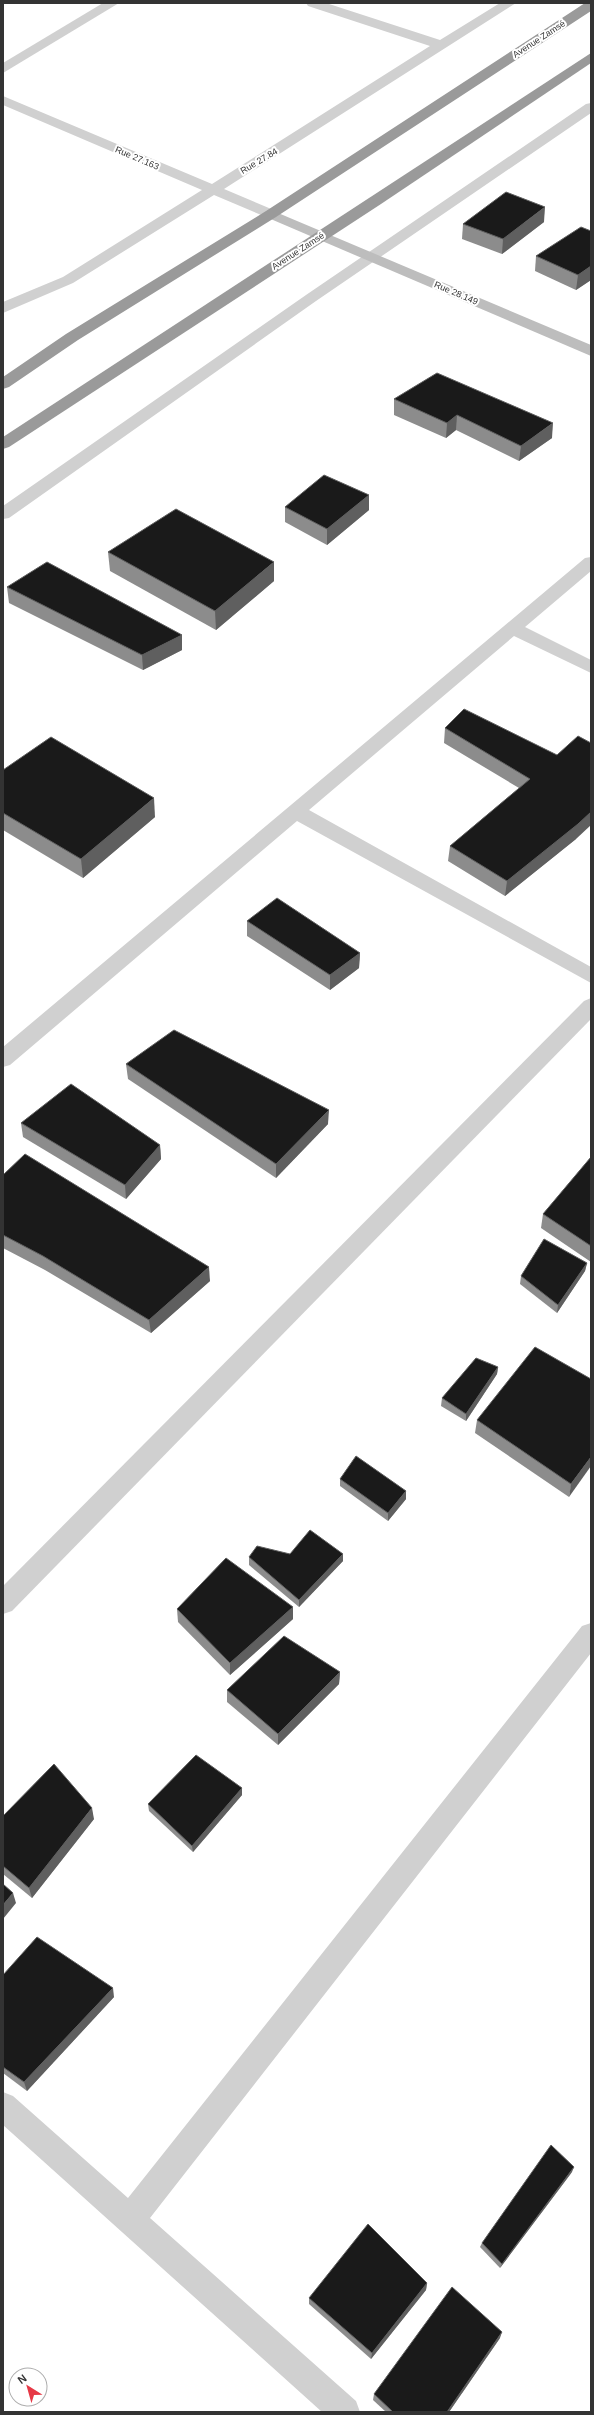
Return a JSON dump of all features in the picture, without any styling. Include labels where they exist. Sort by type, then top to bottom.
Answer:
[{"type":"highway","name":"Avenue Zamsé","points":[[3,384],[72,337],[271,214],[591,6]]},
{"type":"highway","name":"Avenue Zamsé","points":[[3,444],[591,57]]},
{"type":"street","points":[[3,70],[112,3]]},
{"type":"street","points":[[313,3],[441,45]]},
{"type":"street","name":"Rue 27.84","points":[[3,308],[68,280],[266,158],[509,3]]},
{"type":"street","name":"Rue 27.163","points":[[3,100],[211,191],[271,214]]},
{"type":"street","points":[[3,514],[372,257],[591,107]]},
{"type":"street","name":"Rue 28.149","points":[[271,214],[591,351]]},
{"type":"street","points":[[3,1059],[514,629],[591,562]]},
{"type":"street","points":[[514,629],[591,667]]},
{"type":"street","points":[[297,812],[591,976]]},
{"type":"street","points":[[3,1603],[591,1006]]},
{"type":"street","points":[[130,2220],[591,1634]]},
{"type":"street","points":[[3,2106],[346,2412]]},
{"type":"building","points":[[506,192],[545,207],[503,239],[463,224]]},
{"type":"building","points":[[581,227],[591,231],[591,266],[578,275],[536,256]]},
{"type":"building","points":[[437,373],[553,423],[521,446],[457,415],[447,423],[394,399]]},
{"type":"building","points":[[324,475],[369,495],[327,529],[285,507]]},
{"type":"building","points":[[176,509],[274,562],[215,611],[108,552]]},
{"type":"building","points":[[47,562],[182,635],[142,655],[7,587]]},
{"type":"building","points":[[464,709],[557,755],[578,736],[591,743],[591,812],[507,881],[450,846],[530,779],[445,728]]},
{"type":"building","points":[[51,737],[154,798],[81,859],[3,813],[3,770]]},
{"type":"building","points":[[277,898],[360,953],[330,975],[247,921]]},
{"type":"building","points":[[174,1030],[329,1110],[276,1164],[126,1064]]},
{"type":"building","points":[[71,1084],[160,1145],[125,1185],[21,1123]]},
{"type":"building","points":[[25,1154],[209,1267],[149,1320],[43,1256],[3,1235],[3,1175]]},
{"type":"building","points":[[591,1157],[591,1246],[543,1214]]},
{"type":"building","points":[[544,1239],[587,1263],[558,1305],[521,1276]]},
{"type":"building","points":[[535,1347],[591,1379],[591,1457],[571,1484],[477,1420]]},
{"type":"building","points":[[476,1358],[498,1367],[466,1414],[442,1398]]},
{"type":"building","points":[[356,1456],[406,1491],[388,1513],[340,1479]]},
{"type":"building","points":[[310,1530],[343,1554],[299,1600],[249,1557],[257,1546],[290,1554]]},
{"type":"building","points":[[226,1558],[293,1607],[230,1663],[177,1609]]},
{"type":"building","points":[[284,1636],[340,1672],[278,1734],[227,1690]]},
{"type":"building","points":[[196,1755],[242,1788],[192,1846],[148,1804]]},
{"type":"building","points":[[54,1764],[92,1808],[29,1888],[3,1866],[3,1816]]},
{"type":"building","points":[[3,1884],[13,1893],[3,1905]]},
{"type":"building","points":[[37,1937],[113,1988],[24,2082],[3,2067],[3,1975]]},
{"type":"building","points":[[551,2145],[574,2167],[502,2264],[482,2243]]},
{"type":"building","points":[[368,2224],[427,2283],[372,2353],[309,2298]]},
{"type":"building","points":[[452,2287],[502,2332],[447,2412],[393,2412],[374,2394]]}]
